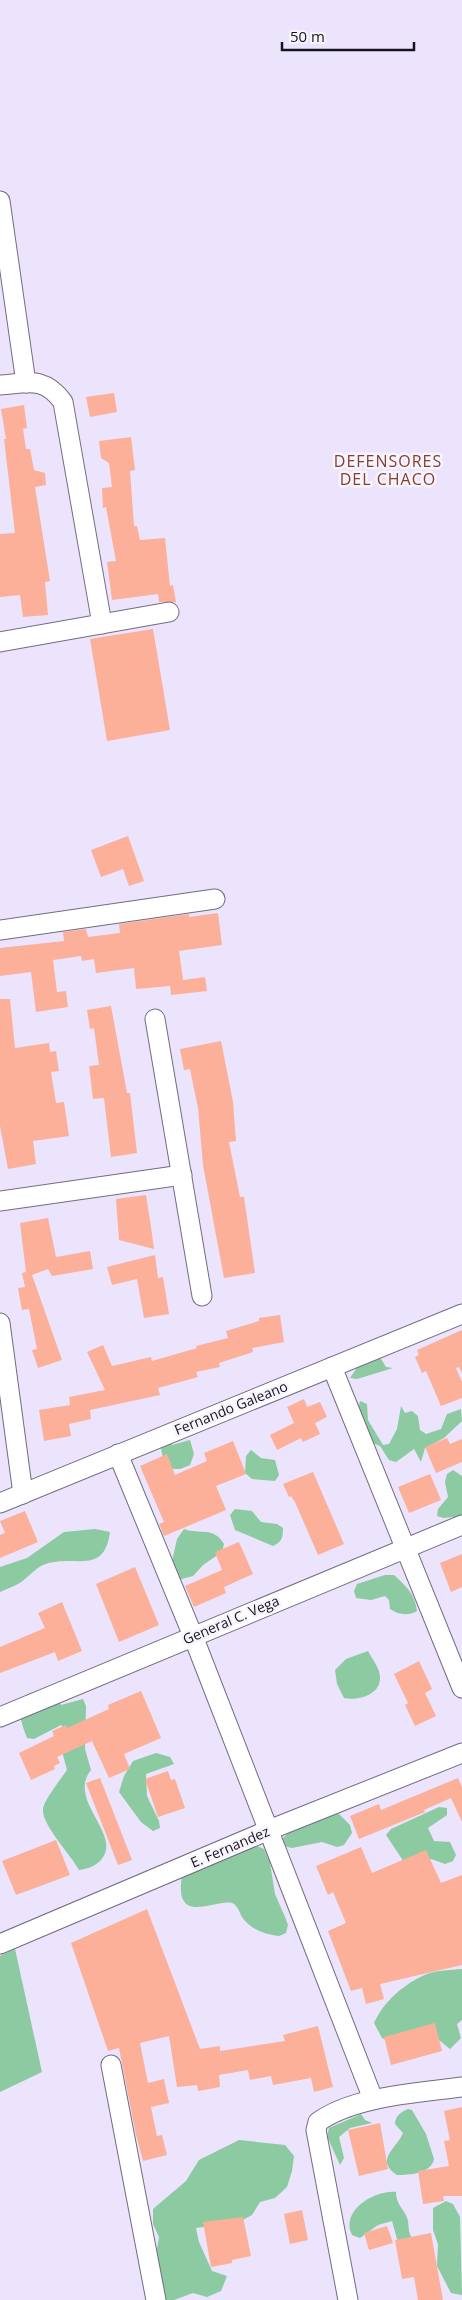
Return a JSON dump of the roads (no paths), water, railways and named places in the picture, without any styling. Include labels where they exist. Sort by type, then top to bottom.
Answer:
[{"type":"street","points":[[0,201],[26,383]]},
{"type":"street","points":[[0,386],[41,383],[54,389],[62,402],[102,624]]},
{"type":"street","points":[[0,642],[169,612]]},
{"type":"street","points":[[0,930],[215,899]]},
{"type":"street","points":[[155,1019],[202,1296]]},
{"type":"street","points":[[0,1201],[182,1175]]},
{"type":"street","name":"Fernando Galeano","points":[[0,1503],[462,1314]]},
{"type":"street","points":[[0,1323],[23,1494]]},
{"type":"street","points":[[332,1367],[462,1688]]},
{"type":"street","points":[[118,1454],[193,1636],[373,2099]]},
{"type":"street","name":"General C. Vega","points":[[0,1717],[462,1525]]},
{"type":"street","name":"E. Fernandez","points":[[0,1944],[269,1830],[462,1753]]},
{"type":"street","points":[[111,2066],[156,2300]]},
{"type":"street","points":[[348,2300],[316,2130],[318,2122],[325,2116],[373,2099],[462,2087]]},
{"type":"district","name":"DEFENSORES DEL CHACO","points":[[388,470]]}]
